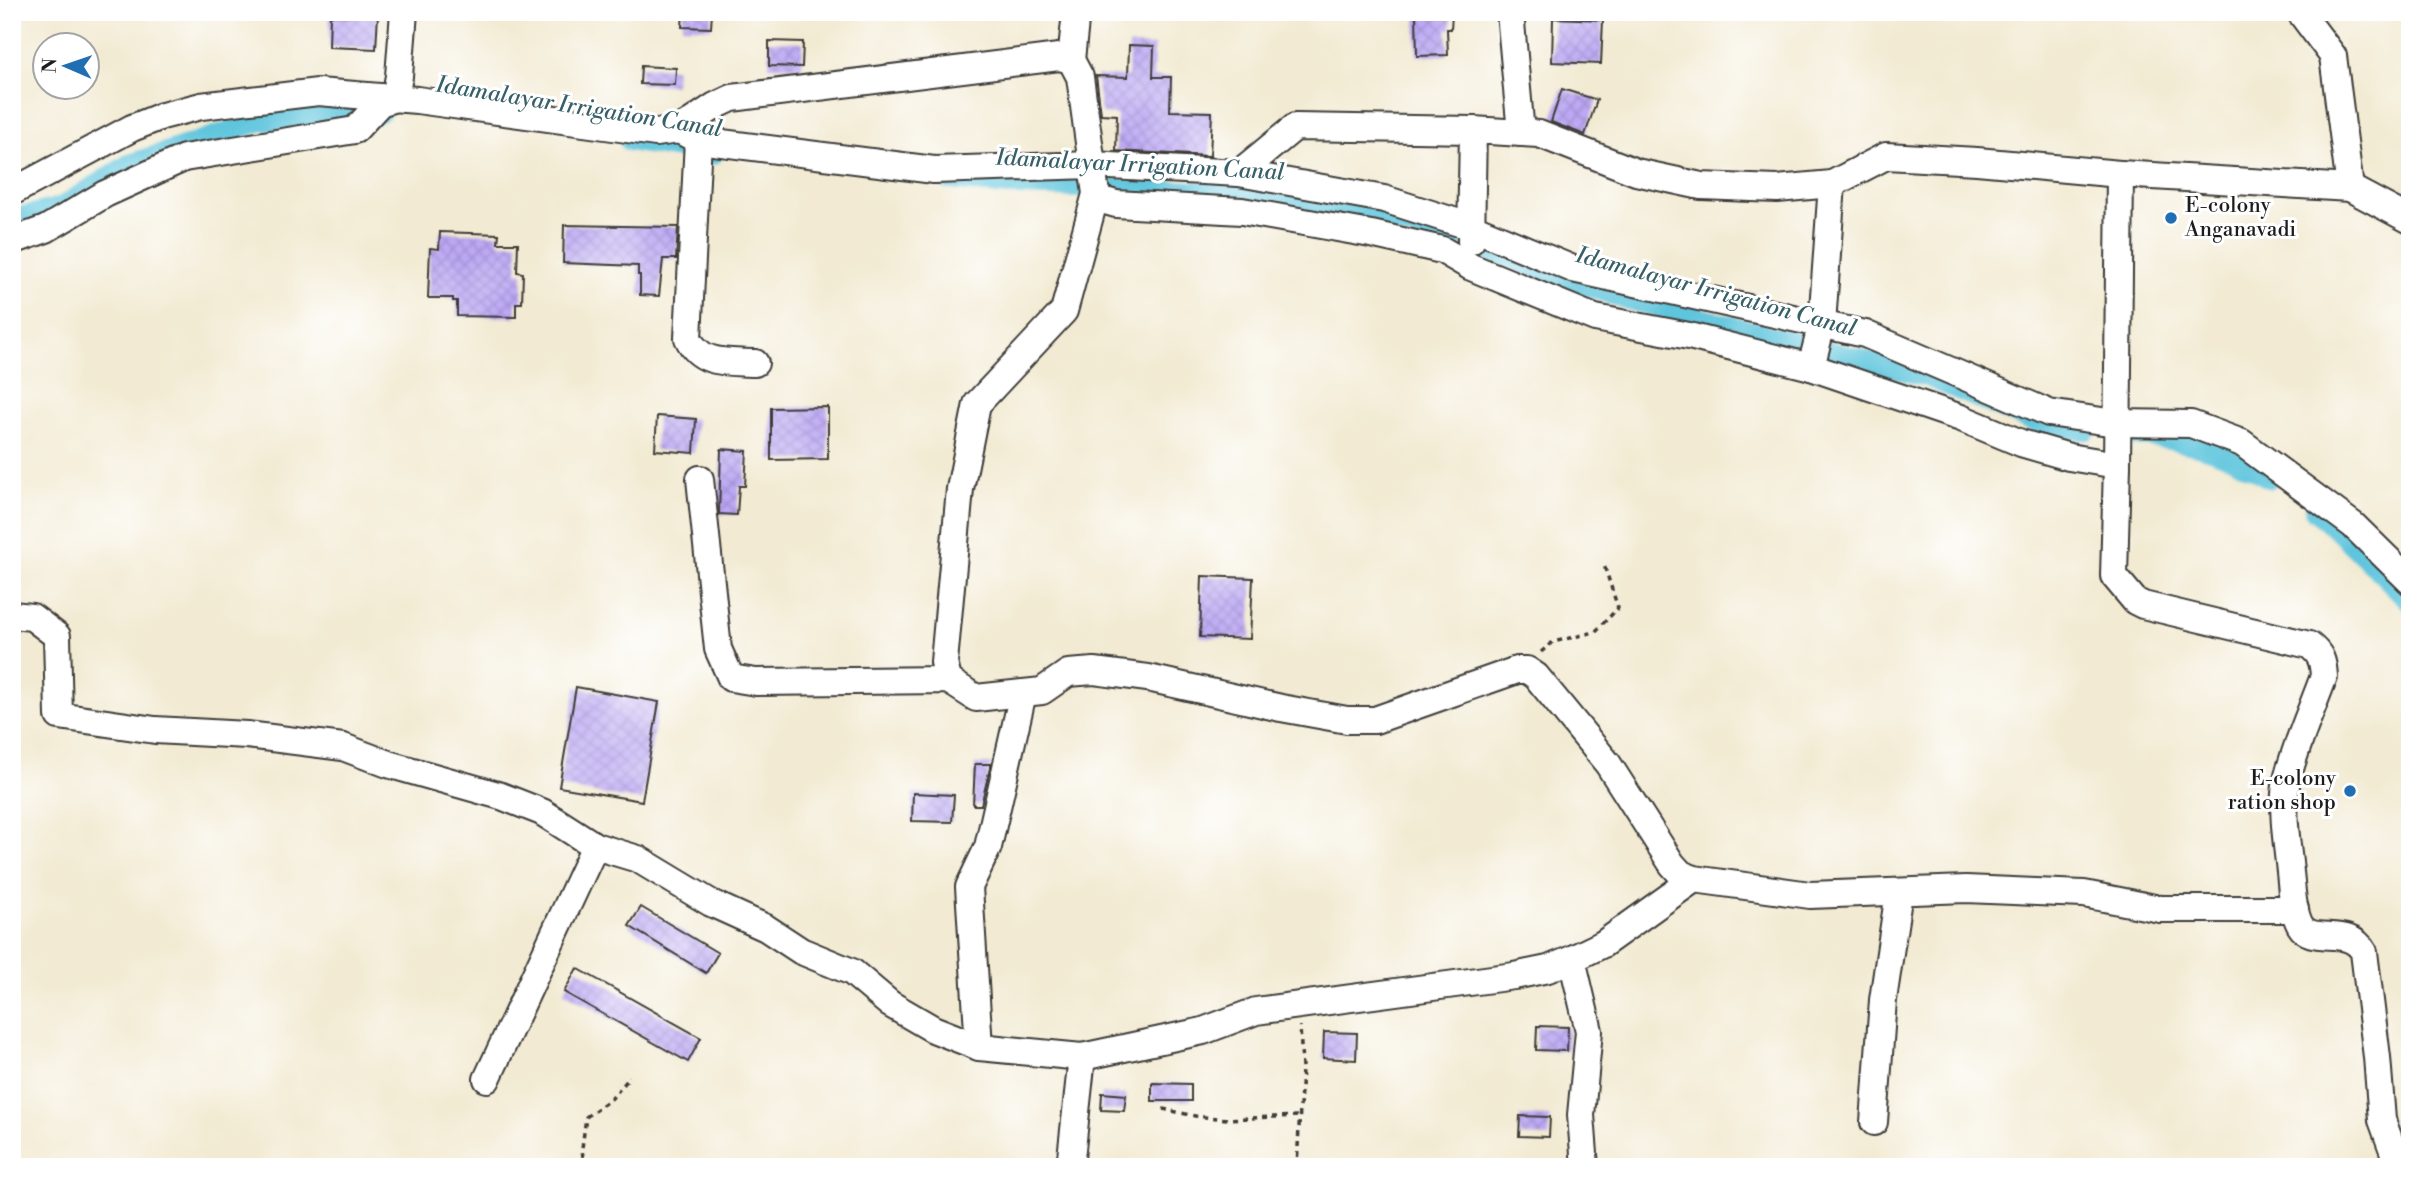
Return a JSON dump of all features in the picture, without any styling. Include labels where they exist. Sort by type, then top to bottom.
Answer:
[{"type":"street","points":[[12,242],[46,229],[105,194],[184,159],[355,130],[387,101],[400,76],[404,12]]},
{"type":"street","points":[[948,680],[944,662],[960,489],[977,404],[1064,311],[1096,194],[1080,77],[1071,60],[1076,12]]},
{"type":"street","points":[[1510,12],[1521,132]]},
{"type":"street","points":[[2300,12],[2333,56],[2350,188]]},
{"type":"street","points":[[755,363],[708,359],[694,350],[688,338],[688,135],[715,106],[732,98],[1059,57],[1071,60]]},
{"type":"street","points":[[12,192],[132,128],[162,116],[201,106],[318,92],[688,135],[934,170],[1092,165],[1239,173],[1384,199],[1472,227],[1573,268],[1865,334],[2049,413],[2115,423],[2191,424],[2242,443],[2353,525],[2410,581]]},
{"type":"street","points":[[1239,173],[1295,127],[1473,130],[1539,134],[1636,172],[1701,186],[1777,189],[1832,184],[1886,156],[1977,160],[2120,174],[2350,188],[2410,220]]},
{"type":"street","points":[[1471,267],[1473,130]]},
{"type":"street","points":[[2120,174],[2114,576],[2135,601],[2143,605],[2309,645],[2318,652],[2323,662],[2324,676],[2287,778],[2284,819],[2295,909],[2301,927],[2311,933],[2350,938],[2360,944],[2364,952],[2382,1120],[2399,1167]]},
{"type":"street","points":[[1811,367],[1822,324],[1832,184]]},
{"type":"street","points":[[1096,194],[1102,200],[1116,204],[1242,211],[1371,234],[1442,250],[1471,267],[1595,318],[1689,336],[1811,367],[1961,418],[2021,443],[2069,457],[2117,465]]},
{"type":"street","points":[[699,479],[718,649],[731,678],[756,682],[948,680],[976,698],[1042,691],[1068,673],[1094,670],[1149,678],[1280,708],[1347,720],[1375,720],[1517,670],[1527,670],[1536,676],[1608,764],[1672,864],[1681,874],[1694,879],[1810,895],[1966,889],[2084,894],[2160,909],[2295,909]]},
{"type":"street","points":[[12,615],[32,617],[57,636],[59,716],[155,730],[247,735],[344,747],[388,764],[501,796],[542,812],[595,846],[638,859],[711,903],[766,928],[801,951],[852,972],[890,1004],[933,1029],[979,1047],[1082,1056],[1203,1031],[1256,1011],[1548,969],[1603,944],[1694,879]]},
{"type":"street","points":[[979,1047],[969,887],[988,846],[1023,693]]},
{"type":"street","points":[[487,1079],[595,846]]},
{"type":"street","points":[[1874,1122],[1883,1000],[1899,892]]},
{"type":"street","points":[[1573,959],[1589,1031],[1581,1115],[1585,1167]]},
{"type":"street","points":[[1070,1167],[1082,1056]]},
{"type":"street","points":[[2405,1167],[2410,1158]]},
{"type":"path","points":[[1517,670],[1553,642],[1595,632],[1618,608],[1604,565]]},
{"type":"path","points":[[1297,1167],[1302,1068],[1299,1006]]},
{"type":"path","points":[[584,1167],[582,1148],[586,1117],[612,1098],[630,1077]]},
{"type":"path","points":[[1163,1108],[1195,1116],[1227,1119],[1298,1116]]},
{"type":"building","points":[[683,12],[712,12],[711,28],[682,27]]},
{"type":"building","points":[[1416,13],[1452,14],[1451,29],[1447,29],[1448,55],[1417,56]]},
{"type":"building","points":[[378,14],[376,49],[329,47],[330,15]]},
{"type":"building","points":[[1553,18],[1603,20],[1601,64],[1552,62]]},
{"type":"building","points":[[769,41],[803,42],[802,67],[769,66]]},
{"type":"building","points":[[1129,45],[1154,46],[1153,77],[1171,77],[1170,111],[1212,112],[1210,156],[1116,151],[1117,115],[1101,114],[1096,76],[1128,77]]},
{"type":"building","points":[[641,66],[676,68],[675,85],[640,84]]},
{"type":"building","points":[[1562,89],[1597,100],[1585,135],[1551,122]]},
{"type":"building","points":[[564,225],[678,227],[676,259],[663,259],[659,296],[640,295],[638,266],[563,263]]},
{"type":"building","points":[[440,232],[499,234],[498,243],[518,243],[517,272],[523,273],[522,303],[516,303],[516,317],[457,316],[457,301],[453,301],[453,298],[428,298],[430,248],[439,249]]},
{"type":"building","points":[[828,407],[828,459],[771,460],[771,408]]},
{"type":"building","points":[[657,416],[696,419],[694,453],[655,450]]},
{"type":"building","points":[[721,449],[747,451],[745,486],[739,486],[737,515],[719,514]]},
{"type":"building","points":[[1202,576],[1253,578],[1250,639],[1200,637]]},
{"type":"building","points":[[576,687],[659,702],[642,801],[559,787]]},
{"type":"building","points":[[975,764],[991,764],[981,805],[973,805]]},
{"type":"building","points":[[913,793],[954,795],[952,822],[912,821]]},
{"type":"building","points":[[641,907],[718,953],[706,973],[629,926]]},
{"type":"building","points":[[577,968],[701,1038],[688,1062],[564,992]]},
{"type":"building","points":[[1537,1026],[1568,1027],[1567,1051],[1536,1050]]},
{"type":"building","points":[[1324,1032],[1357,1033],[1356,1060],[1323,1058]]},
{"type":"building","points":[[1152,1083],[1191,1084],[1191,1101],[1152,1101]]},
{"type":"building","points":[[1102,1093],[1126,1095],[1124,1111],[1101,1110]]},
{"type":"building","points":[[1520,1116],[1550,1117],[1549,1137],[1519,1136]]},
{"type":"waterway","name":"Idamalayar Irrigation Canal","points":[[12,219],[60,208],[128,165],[261,121],[380,112]]},
{"type":"waterway","name":"Idamalayar Irrigation Canal","points":[[630,141],[713,154]]},
{"type":"waterway","name":"Idamalayar Irrigation Canal","points":[[947,179],[1005,185],[1271,194],[1444,235],[1619,297],[1926,376],[2047,427],[2086,430]]},
{"type":"waterway","name":"Idamalayar Irrigation Canal","points":[[2118,433],[2197,445],[2234,458],[2269,478]]},
{"type":"waterway","name":"Idamalayar Irrigation Canal","points":[[2315,511],[2410,601]]},
{"type":"waterway","name":"Idamalayar Irrigation Canal","points":[[2391,1160],[2410,1110]]},
{"type":"place","name":"E-colony Anganavadi","points":[[2171,218]]},
{"type":"place","name":"E-colony ration shop","points":[[2350,791]]}]
